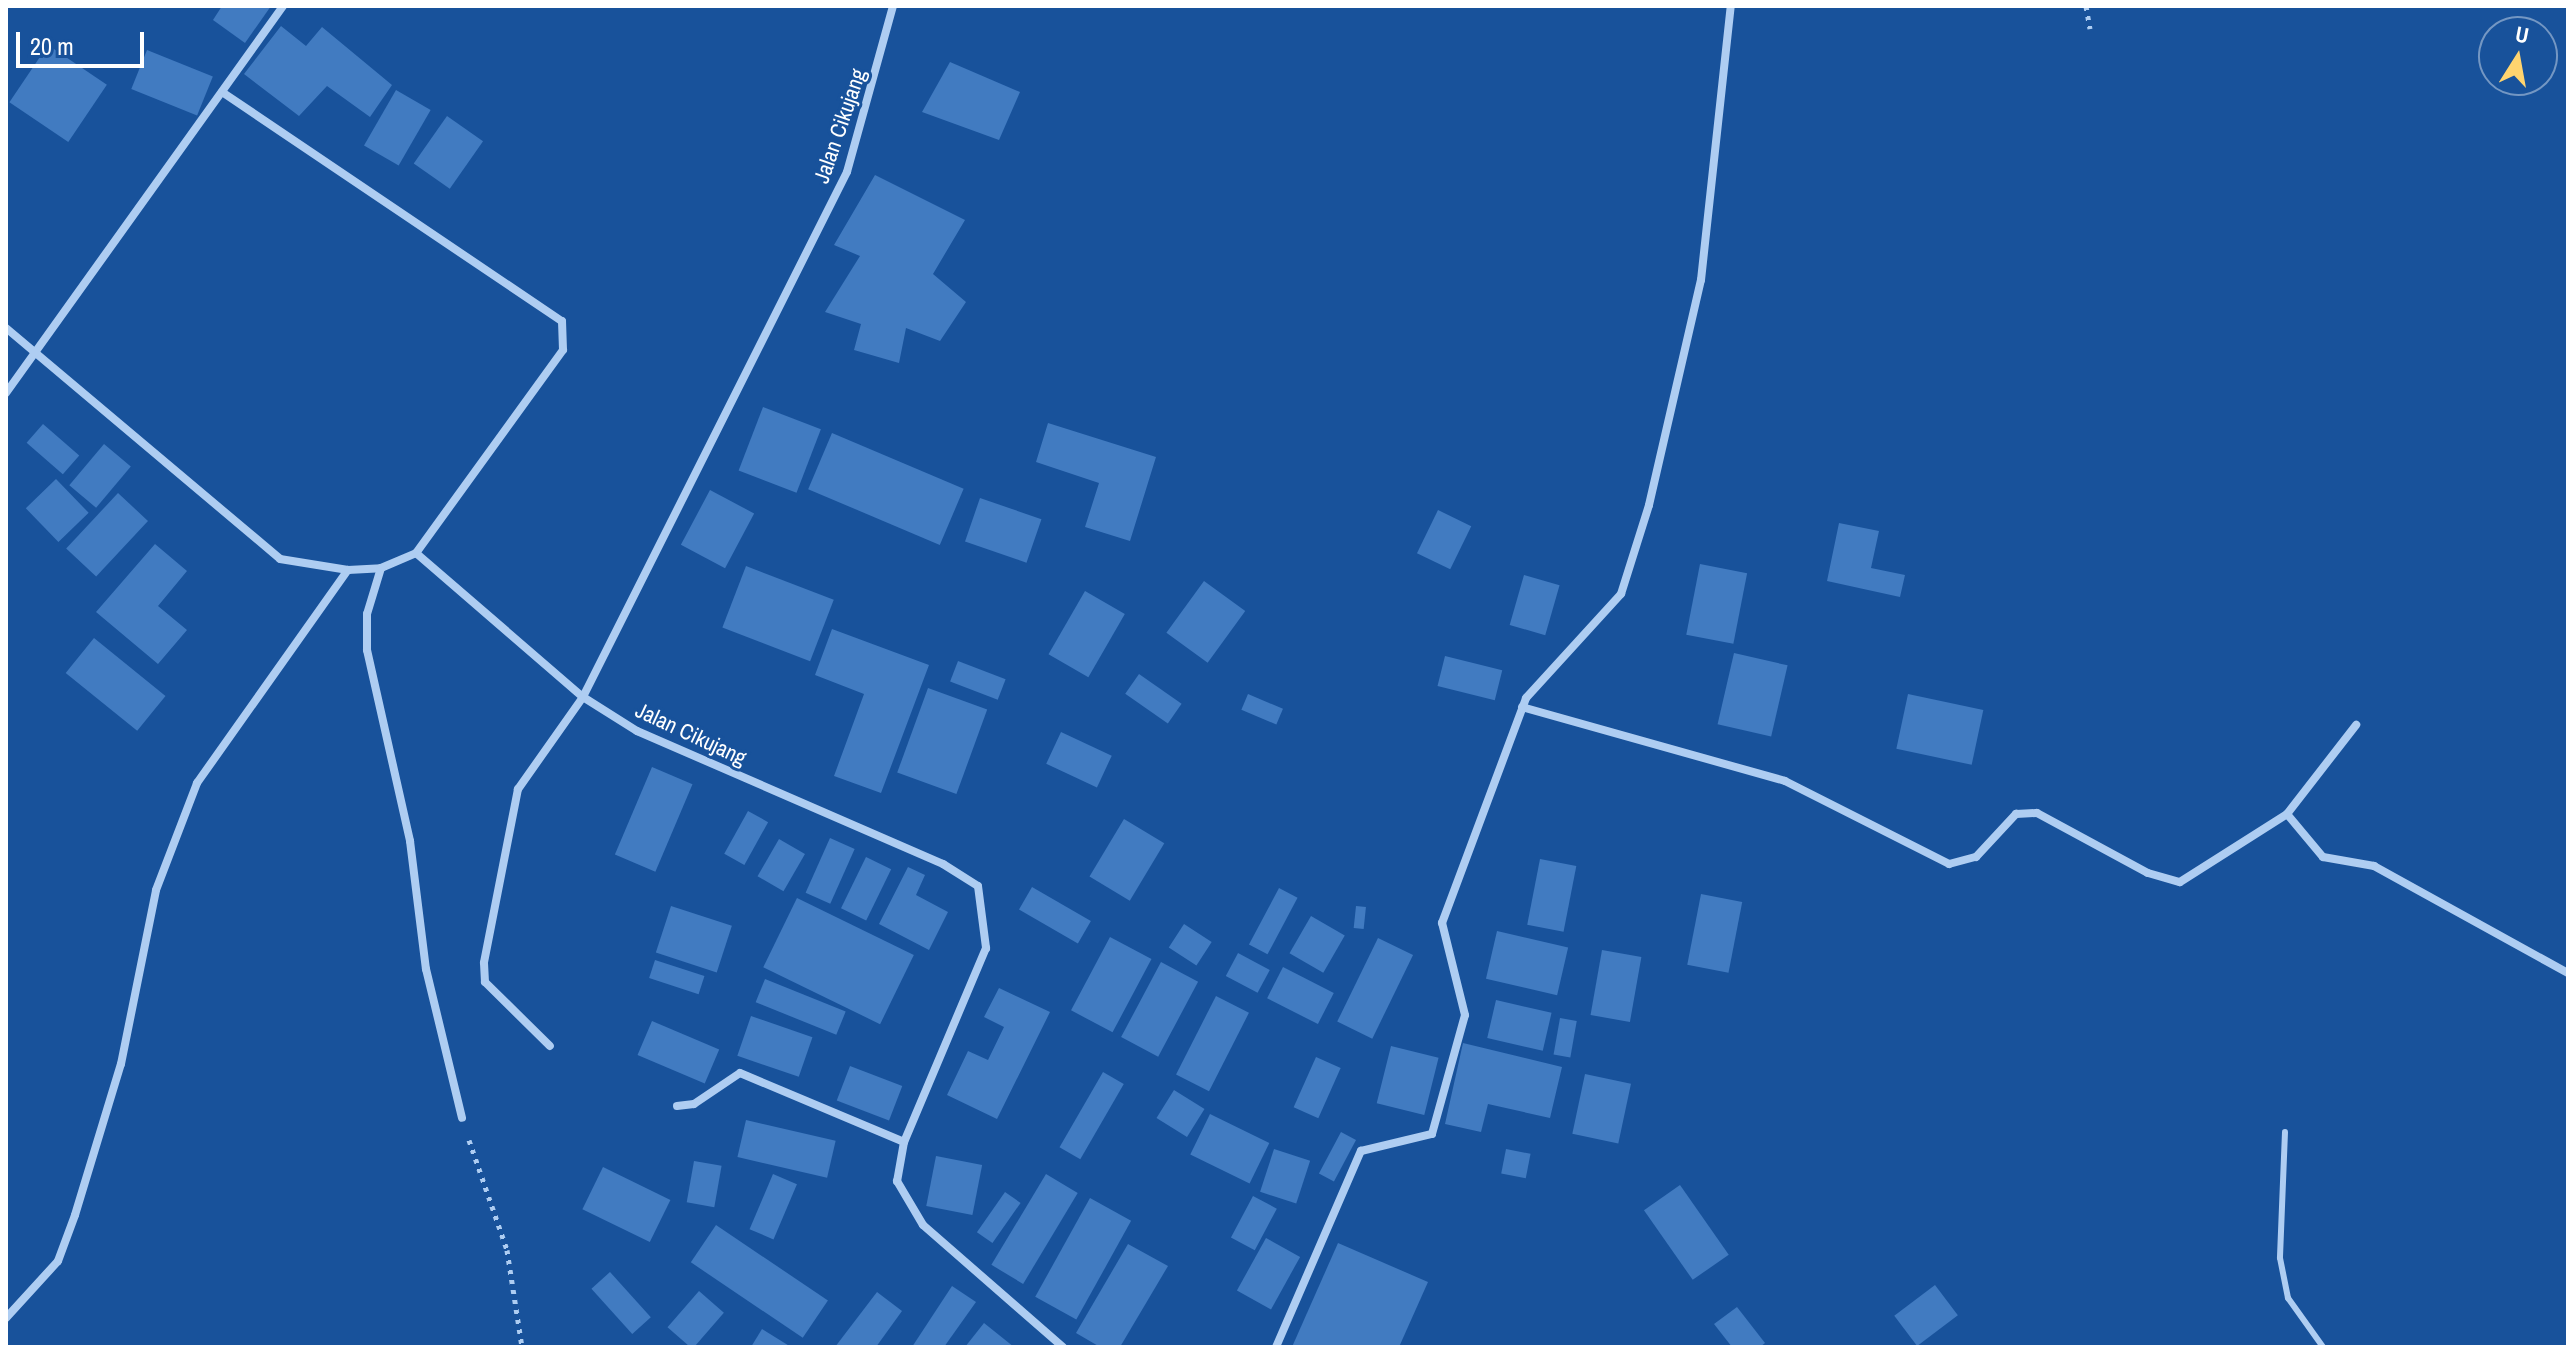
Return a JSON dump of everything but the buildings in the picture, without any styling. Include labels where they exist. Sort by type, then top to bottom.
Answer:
[{"type":"street","points":[[6,393],[39,353],[283,6]]},
{"type":"street","name":"Jalan Cikujang","points":[[893,6],[847,172],[583,697],[637,731],[943,864],[978,886],[986,948],[904,1142],[897,1181],[923,1225],[1063,1347]]},
{"type":"street","points":[[1276,1347],[1361,1151],[1432,1134],[1465,1015],[1442,923],[1522,707],[1530,691],[1615,604],[1649,505],[1701,280],[1731,6]]},
{"type":"street","points":[[6,328],[280,559],[348,570],[381,568],[416,553],[563,350],[562,321],[222,92]]},
{"type":"street","points":[[416,553],[583,697],[518,789],[484,963],[485,982],[550,1046]]},
{"type":"street","points":[[381,568],[367,614],[367,650],[410,841],[426,969],[462,1118]]},
{"type":"street","points":[[6,1318],[58,1261],[75,1215],[121,1064],[156,890],[197,783],[348,570]]},
{"type":"street","points":[[1522,707],[1785,781],[1949,864],[1976,857],[2005,822],[2025,812],[2148,873],[2180,882],[2287,814],[2356,725]]},
{"type":"street","points":[[2287,814],[2323,857],[2374,866],[2568,973]]},
{"type":"street","points":[[677,1106],[694,1104],[740,1073],[904,1142]]},
{"type":"lane","points":[[2285,1132],[2280,1258],[2288,1298],[2323,1347]]},
{"type":"path","points":[[2086,6],[2090,29]]},
{"type":"path","points":[[462,1118],[507,1250],[522,1347]]}]
